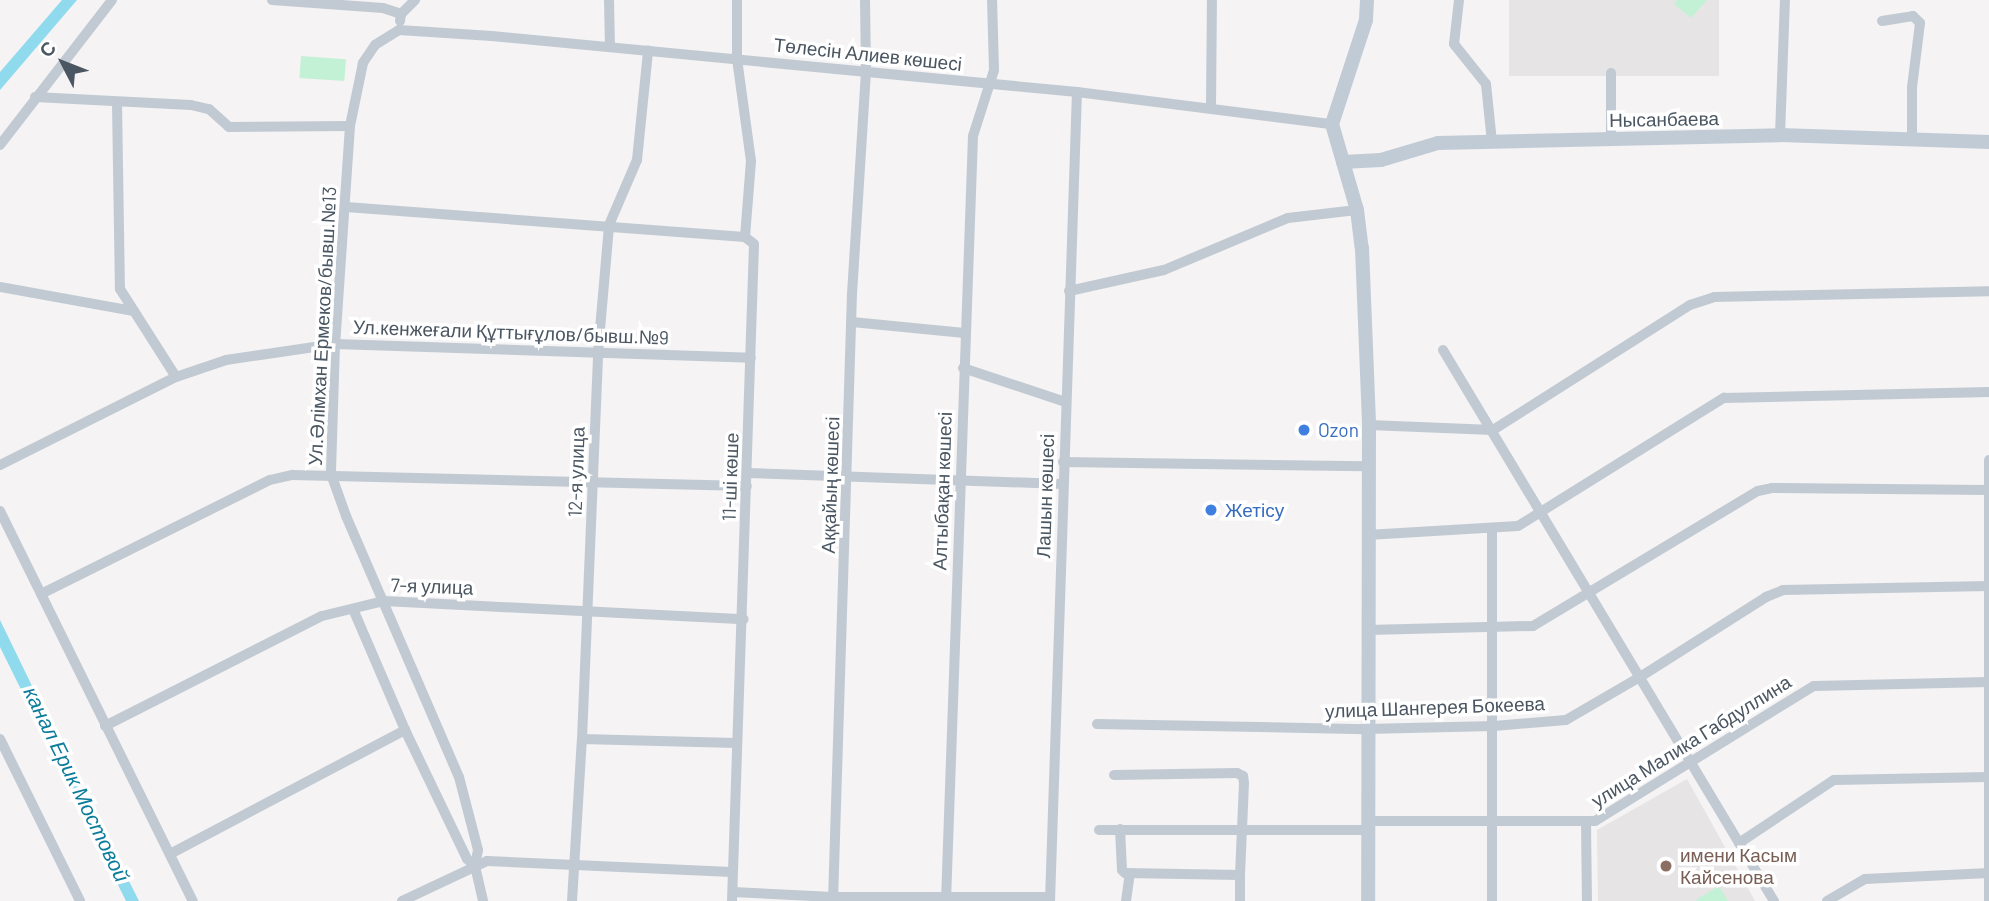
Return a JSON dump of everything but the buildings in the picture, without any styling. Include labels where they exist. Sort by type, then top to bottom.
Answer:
[{"type":"street","points":[[0,145],[112,0]]},
{"type":"street","points":[[272,0],[383,8],[401,14]]},
{"type":"street","points":[[399,30],[401,14],[415,0]]},
{"type":"street","points":[[609,0],[610,47]]},
{"type":"street","name":"11-ші көше","points":[[733,897],[754,244],[745,237],[751,161],[737,59],[737,0]]},
{"type":"street","name":"Аққайың көшесі","points":[[833,899],[852,322],[866,71],[865,0]]},
{"type":"street","name":"Алтыбақан көшесі","points":[[946,899],[964,333],[974,136],[994,70],[992,0]]},
{"type":"street","points":[[1211,107],[1212,0]]},
{"type":"street","points":[[1459,0],[1454,44],[1486,84],[1492,142]]},
{"type":"street","points":[[1780,135],[1786,0]]},
{"type":"street","points":[[1366,7],[1332,124],[1357,210],[1362,248],[1369,425],[1366,466],[1368,901]]},
{"type":"street","points":[[1881,21],[1913,16],[1920,23],[1912,87],[1912,140]]},
{"type":"street","name":"Төлесін Алиев көшесі","points":[[399,30],[610,47],[1077,92],[1332,124]]},
{"type":"street","name":"Ул.Әлімхан Ермеков/бывш.№13","points":[[399,30],[374,45],[363,63],[350,125],[335,344],[331,474],[346,516],[459,777],[478,850],[475,866],[483,901]]},
{"type":"street","name":"12-я улица","points":[[572,901],[582,739],[598,352],[609,225],[637,160],[648,51]]},
{"type":"street","points":[[1611,73],[1611,139]]},
{"type":"street","name":"Лашын көшесі","points":[[1050,899],[1077,92]]},
{"type":"street","points":[[36,97],[191,105],[209,110],[229,127],[350,125]]},
{"type":"street","points":[[117,103],[120,289],[176,377]]},
{"type":"street","name":"Нысанбаева","points":[[1343,162],[1381,160],[1438,143],[1780,135],[1989,142]]},
{"type":"street","points":[[345,207],[745,237]]},
{"type":"street","points":[[1069,290],[1164,270],[1288,218],[1357,210]]},
{"type":"street","points":[[0,287],[134,311]]},
{"type":"street","points":[[1369,425],[1493,430],[1701,300],[1714,297],[1989,291]]},
{"type":"street","points":[[852,322],[964,333]]},
{"type":"street","name":"Ул.кенжеғали Құттығұлов/бывш.№9","points":[[0,465],[176,377],[226,360],[335,344],[751,358]]},
{"type":"street","points":[[1443,349],[1774,901]]},
{"type":"street","points":[[963,368],[1066,402]]},
{"type":"street","points":[[1367,535],[1518,527],[1724,398],[1989,392]]},
{"type":"street","points":[[1989,460],[1989,901]]},
{"type":"street","points":[[1063,462],[1366,466]]},
{"type":"street","points":[[748,473],[1062,484]]},
{"type":"street","points":[[41,594],[270,480],[292,475],[747,486]]},
{"type":"street","points":[[1367,630],[1533,626],[1758,491],[1772,488],[1988,490]]},
{"type":"street","points":[[0,511],[193,901]]},
{"type":"street","points":[[1492,530],[1492,901]]},
{"type":"street","name":"улица Шангерея Бокеева","points":[[1097,724],[1366,729],[1494,726],[1571,719],[1766,597],[1783,590],[1988,586]]},
{"type":"street","name":"7-я улица","points":[[105,726],[322,617],[384,601],[744,619]]},
{"type":"street","name":"Ул.Әлімхан Ермеков/бывш.№13","points":[[353,609],[405,730],[467,859],[475,866]]},
{"type":"street","name":"улица Малика Габдуллина","points":[[1099,830],[1242,830],[1492,821],[1586,822],[1598,820],[1814,686],[1989,682]]},
{"type":"street","points":[[170,854],[405,730]]},
{"type":"street","points":[[582,739],[736,743]]},
{"type":"street","points":[[1,744],[80,901]]},
{"type":"street","points":[[1114,775],[1237,773],[1243,776],[1240,901]]},
{"type":"street","points":[[1739,843],[1835,780],[1989,777]]},
{"type":"street","points":[[1586,822],[1587,901]]},
{"type":"street","points":[[1120,829],[1122,870],[1130,874],[1240,875]]},
{"type":"street","points":[[402,901],[487,861],[732,872]]},
{"type":"street","points":[[1827,901],[1865,879],[1989,873]]},
{"type":"street","points":[[1126,901],[1130,874]]},
{"type":"street","points":[[733,897],[1050,899]]},
{"type":"shaded area","points":[[1509,0],[1719,0],[1719,76],[1509,76]]},
{"type":"shaded area","name":"имени Касым Кайсенова","points":[[1687,779],[1755,901],[1598,901],[1597,830]]},
{"type":"green space","points":[[1677,0],[1707,0],[1691,18],[1674,4]]},
{"type":"green space","points":[[301,56],[346,59],[344,81],[299,78]]},
{"type":"green space","points":[[1719,886],[1728,901],[1696,900]]},
{"type":"water","points":[[62,0],[77,0],[0,90],[0,72]]},
{"type":"water","name":"канал Ерик Мостовой","points":[[0,620],[139,901],[126,901],[42,732],[0,647]]},
{"type":"place","name":"Ozon","points":[[1304,430]]},
{"type":"place","name":"Жетісу","points":[[1211,510]]},
{"type":"place","name":"имени Касым Кайсенова","points":[[1666,866]]}]
